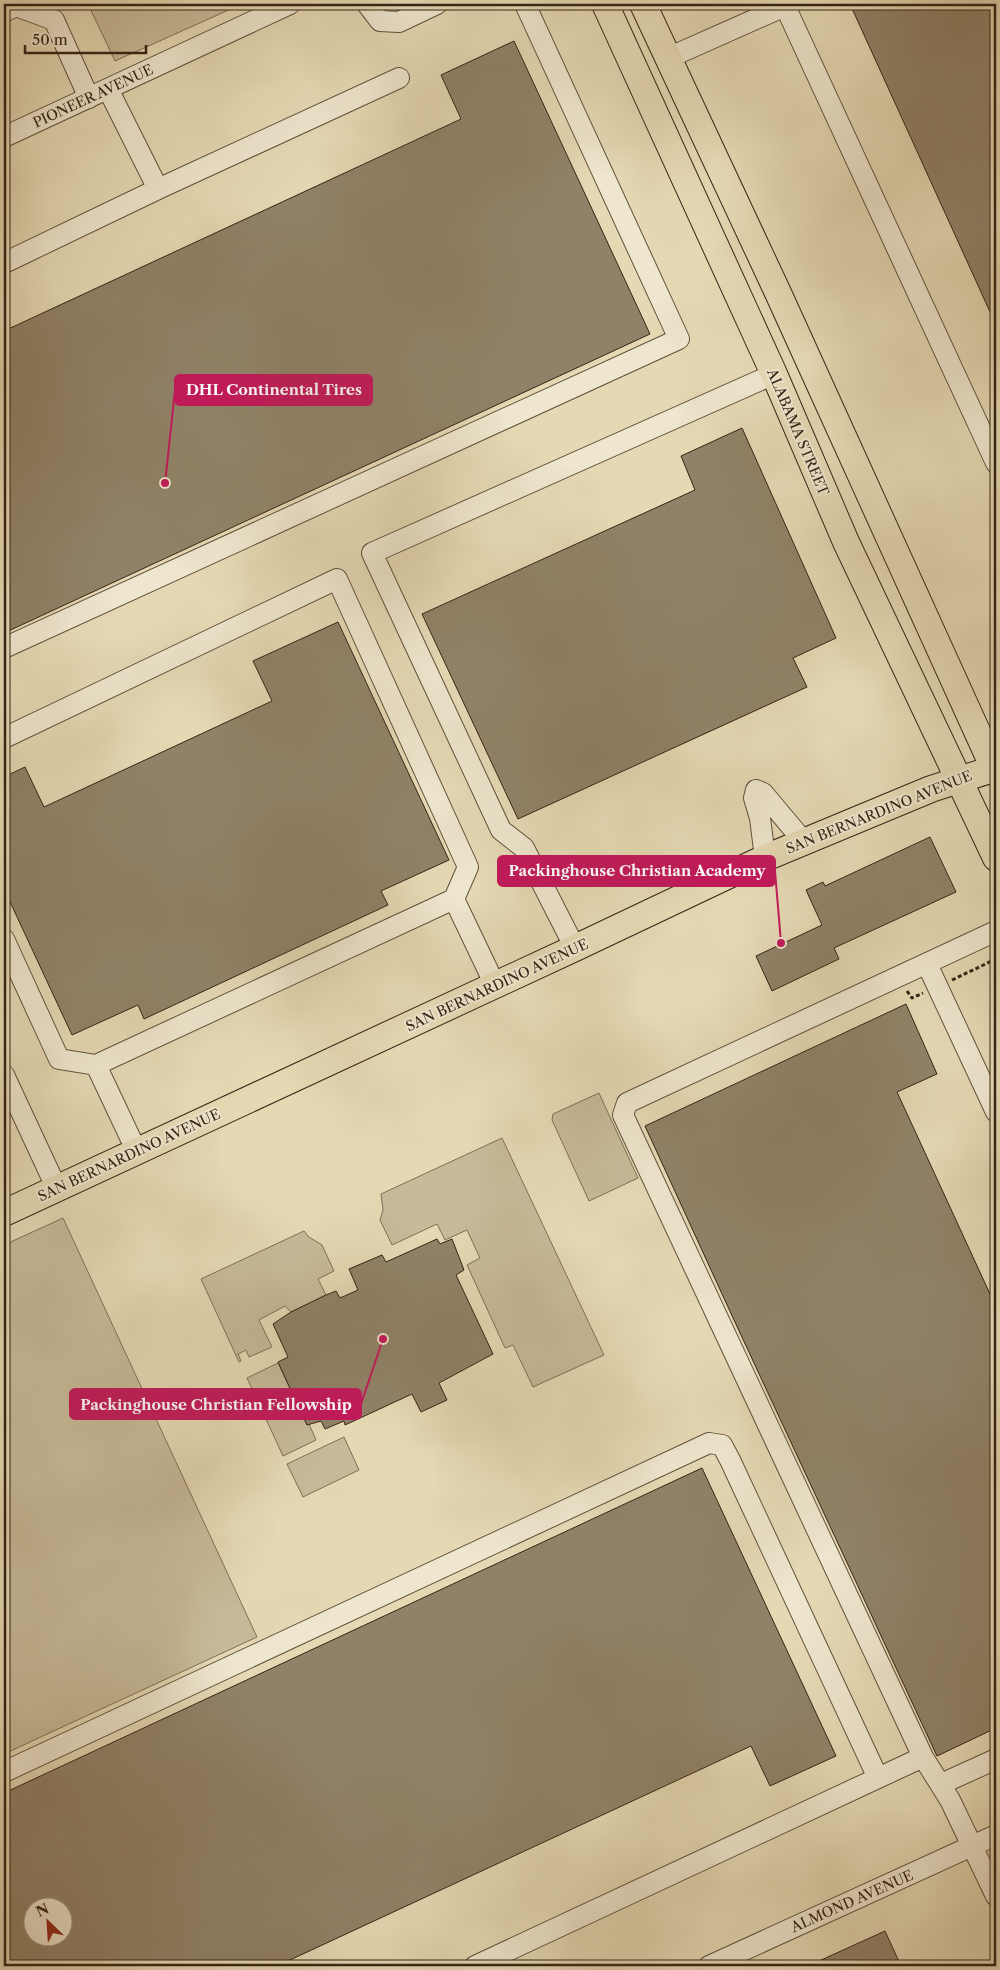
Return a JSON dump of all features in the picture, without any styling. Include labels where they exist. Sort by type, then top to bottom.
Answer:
[{"type":"main road","name":"ALABAMA STREET","points":[[606,4],[774,374],[846,542],[996,858]]},
{"type":"main road","points":[[643,4],[996,768]]},
{"type":"main road","name":"SAN BERNARDINO AVENUE","points":[[4,1214],[765,858],[931,789],[996,768]]},
{"type":"street","name":"PIONEER AVENUE","points":[[4,138],[290,4]]},
{"type":"street","points":[[367,4],[380,21],[399,22],[437,4]]},
{"type":"street","points":[[4,648],[679,339],[525,4]]},
{"type":"street","points":[[668,58],[785,5],[996,463]]},
{"type":"street","points":[[11,7],[54,20],[89,98]]},
{"type":"street","points":[[4,263],[399,78]]},
{"type":"street","points":[[108,89],[158,190]]},
{"type":"street","points":[[575,948],[524,848],[501,830],[372,553],[774,374]]},
{"type":"street","points":[[4,738],[337,579],[468,868],[454,899],[96,1065],[59,1059],[4,939]]},
{"type":"street","points":[[765,858],[760,818],[754,798],[756,790],[763,793],[805,842]]},
{"type":"street","points":[[454,899],[495,985]]},
{"type":"street","points":[[996,932],[627,1103],[623,1116],[924,1757],[941,1784],[996,1896]]},
{"type":"street","points":[[927,964],[996,1112]]},
{"type":"street","points":[[96,1065],[137,1152]]},
{"type":"street","points":[[4,1076],[10,1103],[57,1189]]},
{"type":"street","points":[[4,1772],[709,1443],[722,1446],[730,1460],[878,1778]]},
{"type":"street","points":[[475,1966],[924,1757]]},
{"type":"street","points":[[941,1784],[996,1759]]},
{"type":"street","name":"ALMOND AVENUE","points":[[709,1966],[996,1835]]},
{"type":"shaded area","points":[[88,4],[242,4],[115,61]]},
{"type":"shaded area","points":[[599,1093],[638,1178],[589,1201],[552,1120],[553,1114]]},
{"type":"shaded area","points":[[502,1138],[604,1355],[533,1387],[513,1345],[505,1348],[467,1265],[480,1258],[467,1230],[445,1240],[437,1224],[392,1245],[380,1220],[383,1210],[381,1194]]},
{"type":"shaded area","points":[[63,1218],[257,1637],[4,1754],[4,1245]]},
{"type":"shaded area","points":[[304,1231],[309,1237],[322,1245],[334,1271],[318,1279],[326,1295],[291,1312],[285,1306],[259,1320],[272,1347],[249,1357],[246,1350],[238,1354],[241,1361],[239,1362],[201,1279]]},
{"type":"shaded area","points":[[278,1363],[316,1440],[283,1456],[247,1378]]},
{"type":"shaded area","points":[[344,1437],[359,1470],[303,1497],[287,1464]]},
{"type":"building","points":[[850,4],[996,4],[996,325]]},
{"type":"building","points":[[514,41],[650,334],[4,633],[4,331],[461,119],[441,75]]},
{"type":"building","points":[[742,428],[836,638],[793,658],[807,687],[518,819],[422,614],[695,490],[681,456]]},
{"type":"building","points":[[338,622],[449,860],[381,891],[388,905],[144,1019],[138,1005],[72,1035],[4,889],[4,777],[25,767],[44,807],[272,701],[253,661]]},
{"type":"building","points":[[930,837],[956,892],[834,948],[839,959],[772,991],[756,956],[822,925],[806,890],[823,882],[825,886]]},
{"type":"building","points":[[906,1004],[937,1074],[897,1092],[996,1307],[996,1728],[937,1756],[645,1126]]},
{"type":"building","points":[[437,1239],[440,1244],[452,1239],[464,1270],[456,1275],[493,1354],[439,1383],[447,1400],[421,1412],[412,1394],[345,1425],[344,1421],[325,1429],[321,1421],[307,1425],[278,1362],[288,1357],[273,1324],[291,1312],[336,1291],[340,1298],[358,1290],[349,1269],[382,1255],[386,1262]]},
{"type":"building","points":[[702,1468],[836,1756],[770,1786],[751,1746],[277,1966],[4,1966],[4,1793]]},
{"type":"building","points":[[885,1931],[901,1966],[808,1966]]},
{"type":"place","name":"DHL Continental Tires","points":[[165,483]]},
{"type":"place","name":"Packinghouse Christian Academy","points":[[781,943]]},
{"type":"place","name":"Packinghouse Christian Fellowship","points":[[383,1339]]}]
